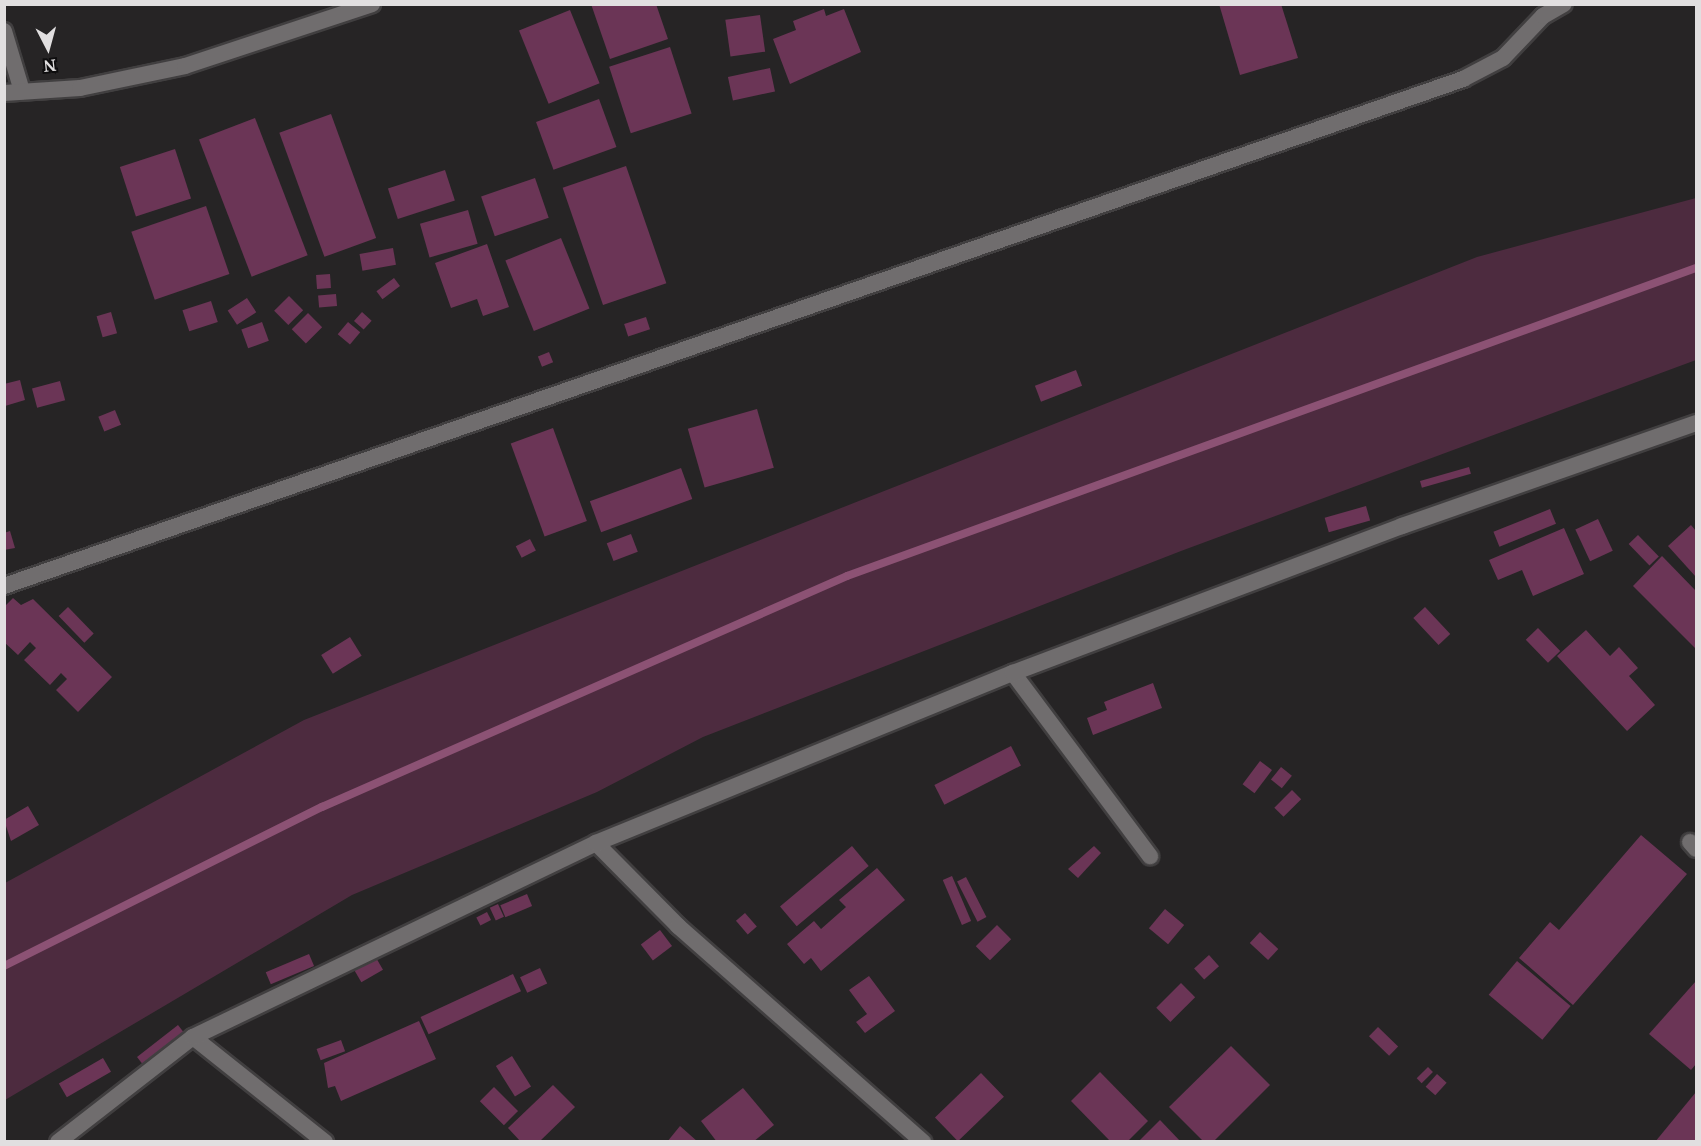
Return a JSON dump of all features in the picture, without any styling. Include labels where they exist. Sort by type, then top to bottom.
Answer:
[{"type":"street","points":[[4,93],[80,88],[185,66],[372,4]]},
{"type":"street","points":[[4,586],[1463,79],[1503,58],[1543,16],[1564,4]]},
{"type":"street","points":[[4,31],[22,91]]},
{"type":"street","points":[[58,1142],[193,1037],[596,843],[1013,673],[1402,525],[1696,423]]},
{"type":"street","points":[[1013,673],[1150,856]]},
{"type":"street","points":[[596,843],[678,926],[923,1142]]},
{"type":"street","points":[[193,1037],[325,1142]]},
{"type":"shaded area","points":[[1696,198],[1696,360],[1181,551],[703,737],[597,792],[352,895],[5,1100],[5,883],[304,720],[1477,257]]},
{"type":"building","points":[[591,4],[656,4],[668,39],[610,59]]},
{"type":"building","points":[[1219,4],[1281,4],[1298,58],[1240,75]]},
{"type":"building","points":[[824,9],[826,16],[844,9],[861,52],[790,84],[773,39],[796,30],[793,21]]},
{"type":"building","points":[[570,10],[600,83],[549,104],[519,31]]},
{"type":"building","points":[[760,15],[765,52],[730,57],[725,20]]},
{"type":"building","points":[[670,47],[692,114],[631,133],[609,67]]},
{"type":"building","points":[[770,68],[775,91],[733,100],[728,77]]},
{"type":"building","points":[[599,99],[616,147],[553,170],[536,122]]},
{"type":"building","points":[[331,114],[376,238],[324,257],[279,133]]},
{"type":"building","points":[[255,118],[308,255],[252,277],[199,140]]},
{"type":"building","points":[[175,149],[191,198],[136,216],[120,167]]},
{"type":"building","points":[[626,166],[666,283],[603,305],[563,188]]},
{"type":"building","points":[[445,170],[455,200],[398,219],[388,189]]},
{"type":"building","points":[[535,178],[549,218],[495,236],[481,197]]},
{"type":"building","points":[[206,206],[229,274],[155,300],[131,232]]},
{"type":"building","points":[[468,210],[478,244],[430,257],[420,224]]},
{"type":"building","points":[[561,238],[589,308],[534,331],[505,260]]},
{"type":"building","points":[[487,244],[509,307],[483,316],[477,299],[451,308],[435,263]]},
{"type":"building","points":[[393,248],[396,265],[362,271],[360,254]]},
{"type":"building","points":[[330,274],[331,288],[317,289],[316,275]]},
{"type":"building","points":[[394,278],[400,286],[382,299],[376,291]]},
{"type":"building","points":[[336,294],[337,306],[319,308],[318,296]]},
{"type":"building","points":[[289,296],[303,310],[288,325],[274,311]]},
{"type":"building","points":[[247,298],[256,312],[237,325],[228,311]]},
{"type":"building","points":[[211,301],[218,322],[189,331],[182,310]]},
{"type":"building","points":[[111,312],[117,333],[103,337],[97,316]]},
{"type":"building","points":[[362,312],[372,321],[364,330],[354,321]]},
{"type":"building","points":[[308,313],[322,327],[306,343],[292,329]]},
{"type":"building","points":[[646,317],[650,329],[628,336],[624,324]]},
{"type":"building","points":[[262,322],[269,341],[248,348],[241,330]]},
{"type":"building","points":[[348,322],[360,332],[350,345],[338,334]]},
{"type":"building","points":[[549,352],[553,362],[542,367],[538,356]]},
{"type":"building","points":[[1076,370],[1082,386],[1041,402],[1035,386]]},
{"type":"building","points":[[20,380],[25,400],[5,406],[4,384]]},
{"type":"building","points":[[60,381],[65,400],[37,408],[32,389]]},
{"type":"building","points":[[757,409],[774,468],[705,487],[688,429]]},
{"type":"building","points":[[115,410],[121,425],[104,432],[98,417]]},
{"type":"building","points":[[553,428],[587,521],[545,536],[511,443]]},
{"type":"building","points":[[1469,467],[1471,474],[1422,488],[1420,481]]},
{"type":"building","points":[[681,468],[692,499],[601,532],[590,501]]},
{"type":"building","points":[[1366,506],[1370,520],[1329,532],[1325,518]]},
{"type":"building","points":[[1550,509],[1556,524],[1499,547],[1493,532]]},
{"type":"building","points":[[1598,519],[1613,551],[1590,561],[1575,530]]},
{"type":"building","points":[[1691,525],[1696,531],[1696,577],[1668,546]]},
{"type":"building","points":[[1564,528],[1584,574],[1533,596],[1522,570],[1498,580],[1489,560]]},
{"type":"building","points":[[10,531],[15,548],[4,550],[4,533]]},
{"type":"building","points":[[631,534],[638,552],[614,561],[607,543]]},
{"type":"building","points":[[1638,535],[1659,557],[1649,566],[1629,544]]},
{"type":"building","points":[[530,539],[536,551],[522,558],[516,546]]},
{"type":"building","points":[[1662,556],[1696,591],[1695,648],[1633,586]]},
{"type":"building","points":[[13,598],[21,605],[33,599],[112,677],[78,712],[56,690],[67,679],[61,673],[50,685],[24,660],[36,648],[30,642],[18,655],[4,642],[4,607]]},
{"type":"building","points":[[68,607],[94,634],[84,643],[59,616]]},
{"type":"building","points":[[1425,607],[1450,634],[1439,645],[1413,618]]},
{"type":"building","points":[[1538,628],[1560,651],[1548,663],[1526,640]]},
{"type":"building","points":[[1586,630],[1610,656],[1619,647],[1638,668],[1629,676],[1655,705],[1627,731],[1557,656]]},
{"type":"building","points":[[350,637],[362,656],[333,674],[321,655]]},
{"type":"building","points":[[1153,683],[1162,708],[1093,735],[1087,718],[1107,710],[1104,702]]},
{"type":"building","points":[[1011,746],[1021,766],[944,805],[934,785]]},
{"type":"building","points":[[1260,761],[1272,770],[1255,793],[1243,784]]},
{"type":"building","points":[[1281,767],[1292,776],[1282,788],[1271,779]]},
{"type":"building","points":[[1292,790],[1301,799],[1284,817],[1274,808]]},
{"type":"building","points":[[28,806],[39,825],[11,841],[4,820]]},
{"type":"building","points":[[1641,835],[1687,874],[1573,1005],[1519,958],[1550,922],[1559,930]]},
{"type":"building","points":[[852,846],[869,866],[797,926],[780,906]]},
{"type":"building","points":[[1094,846],[1101,853],[1078,878],[1068,869]]},
{"type":"building","points":[[877,868],[905,900],[821,971],[811,958],[804,964],[787,944],[814,921],[821,929],[846,907],[839,900]]},
{"type":"building","points":[[952,876],[971,921],[962,925],[943,880]]},
{"type":"building","points":[[966,877],[986,917],[978,922],[957,882]]},
{"type":"building","points":[[527,894],[532,906],[505,917],[500,905]]},
{"type":"building","points":[[498,904],[504,917],[496,920],[490,908]]},
{"type":"building","points":[[1165,909],[1184,925],[1168,944],[1149,928]]},
{"type":"building","points":[[487,912],[491,920],[480,925],[476,917]]},
{"type":"building","points":[[745,913],[757,927],[748,934],[736,921]]},
{"type":"building","points":[[997,925],[1011,939],[990,960],[976,946]]},
{"type":"building","points":[[660,930],[672,946],[653,960],[641,944]]},
{"type":"building","points":[[1260,932],[1278,949],[1268,960],[1250,943]]},
{"type":"building","points":[[309,954],[314,966],[271,984],[266,972]]},
{"type":"building","points":[[1209,955],[1219,966],[1204,980],[1194,968]]},
{"type":"building","points":[[375,956],[383,970],[361,982],[353,968]]},
{"type":"building","points":[[1517,961],[1571,1006],[1542,1040],[1489,995]]},
{"type":"building","points":[[540,968],[547,983],[527,993],[520,977]]},
{"type":"building","points":[[513,974],[521,991],[429,1034],[421,1017]]},
{"type":"building","points":[[869,976],[895,1011],[865,1033],[856,1022],[867,1014],[849,990]]},
{"type":"building","points":[[1696,981],[1696,1064],[1691,1070],[1649,1034]]},
{"type":"building","points":[[1181,983],[1195,997],[1170,1022],[1156,1008]]},
{"type":"building","points":[[419,1021],[436,1059],[341,1101],[335,1086],[328,1088],[324,1063]]},
{"type":"building","points":[[178,1025],[185,1034],[144,1066],[137,1057]]},
{"type":"building","points":[[1378,1027],[1398,1046],[1389,1056],[1369,1036]]},
{"type":"building","points":[[341,1040],[345,1051],[321,1060],[317,1049]]},
{"type":"building","points":[[1231,1046],[1270,1085],[1213,1142],[1204,1142],[1169,1107]]},
{"type":"building","points":[[512,1056],[531,1087],[515,1097],[496,1066]]},
{"type":"building","points":[[103,1058],[111,1072],[67,1097],[59,1084]]},
{"type":"building","points":[[1428,1067],[1433,1072],[1422,1083],[1417,1078]]},
{"type":"building","points":[[1100,1072],[1148,1121],[1127,1142],[1111,1142],[1071,1101]]},
{"type":"building","points":[[981,1073],[1004,1097],[958,1141],[935,1117]]},
{"type":"building","points":[[1437,1074],[1447,1083],[1435,1095],[1426,1087]]},
{"type":"building","points":[[553,1085],[575,1107],[539,1142],[521,1142],[508,1128]]},
{"type":"building","points":[[494,1087],[518,1111],[504,1125],[480,1101]]},
{"type":"building","points":[[743,1088],[774,1125],[753,1142],[717,1142],[701,1121]]},
{"type":"building","points":[[1696,1092],[1696,1142],[1655,1142]]},
{"type":"building","points":[[1160,1120],[1181,1142],[1138,1142]]},
{"type":"building","points":[[680,1126],[698,1142],[667,1142]]},
{"type":"waterway","points":[[4,966],[322,807],[847,576],[1696,268]]}]
